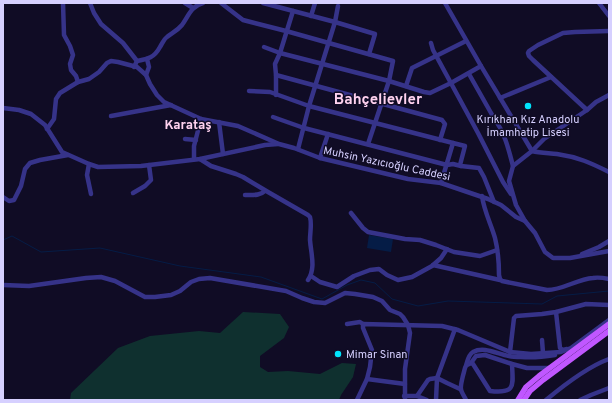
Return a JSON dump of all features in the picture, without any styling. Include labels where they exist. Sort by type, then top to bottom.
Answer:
[{"type":"main road","points":[[518,400],[526,387],[609,324]]},
{"type":"main road","points":[[524,400],[530,391],[543,380],[609,331]]},
{"type":"street","points":[[63,3],[64,35],[73,55],[70,64],[71,70],[76,76],[78,82]]},
{"type":"street","points":[[90,3],[101,24],[123,44],[137,61]]},
{"type":"street","points":[[185,3],[193,8]]},
{"type":"street","points":[[134,66],[137,61],[150,58],[157,52],[166,37],[174,33],[181,26],[193,8],[203,3]]},
{"type":"street","points":[[221,3],[243,20],[393,61],[389,81],[368,144]]},
{"type":"street","points":[[263,3],[375,34],[369,54]]},
{"type":"street","points":[[312,16],[315,3]]},
{"type":"street","points":[[445,3],[532,151],[577,158],[609,172]]},
{"type":"street","points":[[599,3],[609,16]]},
{"type":"street","points":[[298,149],[309,106],[335,22],[338,6]]},
{"type":"street","points":[[276,95],[275,64],[293,11]]},
{"type":"street","points":[[586,110],[529,56],[528,53],[538,45],[567,32],[609,31]]},
{"type":"street","points":[[406,86],[412,68],[466,41]]},
{"type":"street","points":[[431,44],[503,182],[515,199]]},
{"type":"street","points":[[264,47],[280,53],[430,93],[481,66]]},
{"type":"street","points":[[146,75],[149,67],[147,59]]},
{"type":"street","points":[[47,129],[54,119],[56,99],[60,93],[78,82],[89,79],[111,61],[137,67],[146,75],[157,95],[164,102],[201,119],[238,126],[279,144]]},
{"type":"street","points":[[468,74],[499,126],[509,149],[514,166]]},
{"type":"street","points":[[276,75],[442,120],[445,124],[440,140]]},
{"type":"street","points":[[500,98],[551,77]]},
{"type":"street","points":[[249,91],[270,92],[309,106],[465,146],[461,166]]},
{"type":"street","points":[[526,221],[516,205],[509,181],[514,166],[544,139],[596,102],[609,95]]},
{"type":"street","points":[[111,116],[171,105]]},
{"type":"street","points":[[3,108],[19,110],[31,114],[45,125],[62,152],[98,167],[149,165],[197,159],[265,145],[279,144]]},
{"type":"street","points":[[273,117],[304,128],[447,165],[453,164],[479,168],[494,202]]},
{"type":"street","points":[[197,159],[194,146],[201,119]]},
{"type":"street","points":[[219,122],[222,154]]},
{"type":"street","points":[[320,158],[328,134]]},
{"type":"street","points":[[185,139],[196,140]]},
{"type":"street","points":[[441,183],[453,143]]},
{"type":"street","name":"Muhsin Yazıcıoğlu Caddesi","points":[[279,144],[298,149],[320,158],[408,179],[441,183],[482,196],[501,205],[516,217],[526,221],[535,233],[545,252],[554,258],[570,258],[609,251]]},
{"type":"street","points":[[3,198],[9,201],[14,200],[22,186],[25,169],[30,163],[68,155]]},
{"type":"street","points":[[197,159],[211,166],[236,174],[308,215],[310,217],[310,243],[313,260],[310,278],[320,282],[338,287],[354,276],[370,270],[379,269],[398,280],[412,277],[433,265],[441,258],[447,249]]},
{"type":"street","points":[[89,164],[87,175],[91,194]]},
{"type":"street","points":[[133,193],[145,186],[151,180],[149,165]]},
{"type":"street","points":[[245,195],[259,195],[266,191]]},
{"type":"street","points":[[482,196],[485,213],[495,239],[500,280]]},
{"type":"street","points":[[351,213],[368,232],[405,239],[420,240],[454,252],[480,256],[497,250]]},
{"type":"street","points":[[578,256],[609,241]]},
{"type":"street","points":[[433,265],[547,290],[554,290],[592,278],[609,279]]},
{"type":"street","points":[[3,285],[29,286],[101,277],[115,281],[144,297],[155,297],[171,295],[200,278],[210,278],[286,291],[314,302],[325,303],[345,294],[373,297],[382,302],[390,310],[400,314],[408,325],[410,333],[405,369],[405,398],[417,396],[427,400]]},
{"type":"street","points":[[510,352],[514,318],[516,316],[556,312],[586,304],[609,305]]},
{"type":"street","points":[[556,312],[560,348],[563,350],[571,348]]},
{"type":"street","points":[[469,364],[468,358],[472,353],[478,350],[493,351],[508,356],[520,357],[557,355],[571,348],[609,320]]},
{"type":"street","points":[[347,324],[360,322],[362,324],[442,326],[454,329],[510,352],[531,354],[561,352],[571,348]]},
{"type":"street","points":[[357,400],[367,379],[372,350],[362,324]]},
{"type":"street","points":[[436,400],[437,378],[454,329]]},
{"type":"street","points":[[542,340],[543,353]]},
{"type":"street","points":[[460,389],[462,376],[476,356],[485,355],[527,368],[550,368]]},
{"type":"street","points":[[546,400],[565,385],[598,363],[609,359]]},
{"type":"street","points":[[469,364],[473,364],[490,391],[499,392],[507,391],[513,385],[512,364]]},
{"type":"street","points":[[417,396],[428,380],[437,378],[460,389],[466,400]]},
{"type":"street","points":[[367,379],[405,384]]},
{"type":"street","points":[[580,400],[609,388]]},
{"type":"green space","points":[[243,312],[280,314],[289,327],[284,338],[260,356],[260,367],[268,372],[288,371],[320,374],[342,363],[356,364],[353,377],[339,400],[70,400],[71,393],[118,348],[150,336],[199,331],[220,333]]},
{"type":"water","points":[[369,235],[393,239],[391,252],[367,248]]},
{"type":"waterway","points":[[3,240],[12,236],[41,252],[100,248],[180,266],[261,277],[322,299],[347,285],[361,280],[375,283],[392,299],[418,306],[448,301],[542,304],[557,296],[609,291]]},
{"type":"place","name":"Kırıkhan Kız Anadolu İmamhatip Lisesi","points":[[528,106]]},
{"type":"place","name":"Mimar Sinan","points":[[338,354]]},
{"type":"district","name":"Bahçelievler","points":[[378,99]]},
{"type":"district","name":"Karataş","points":[[188,124]]}]
